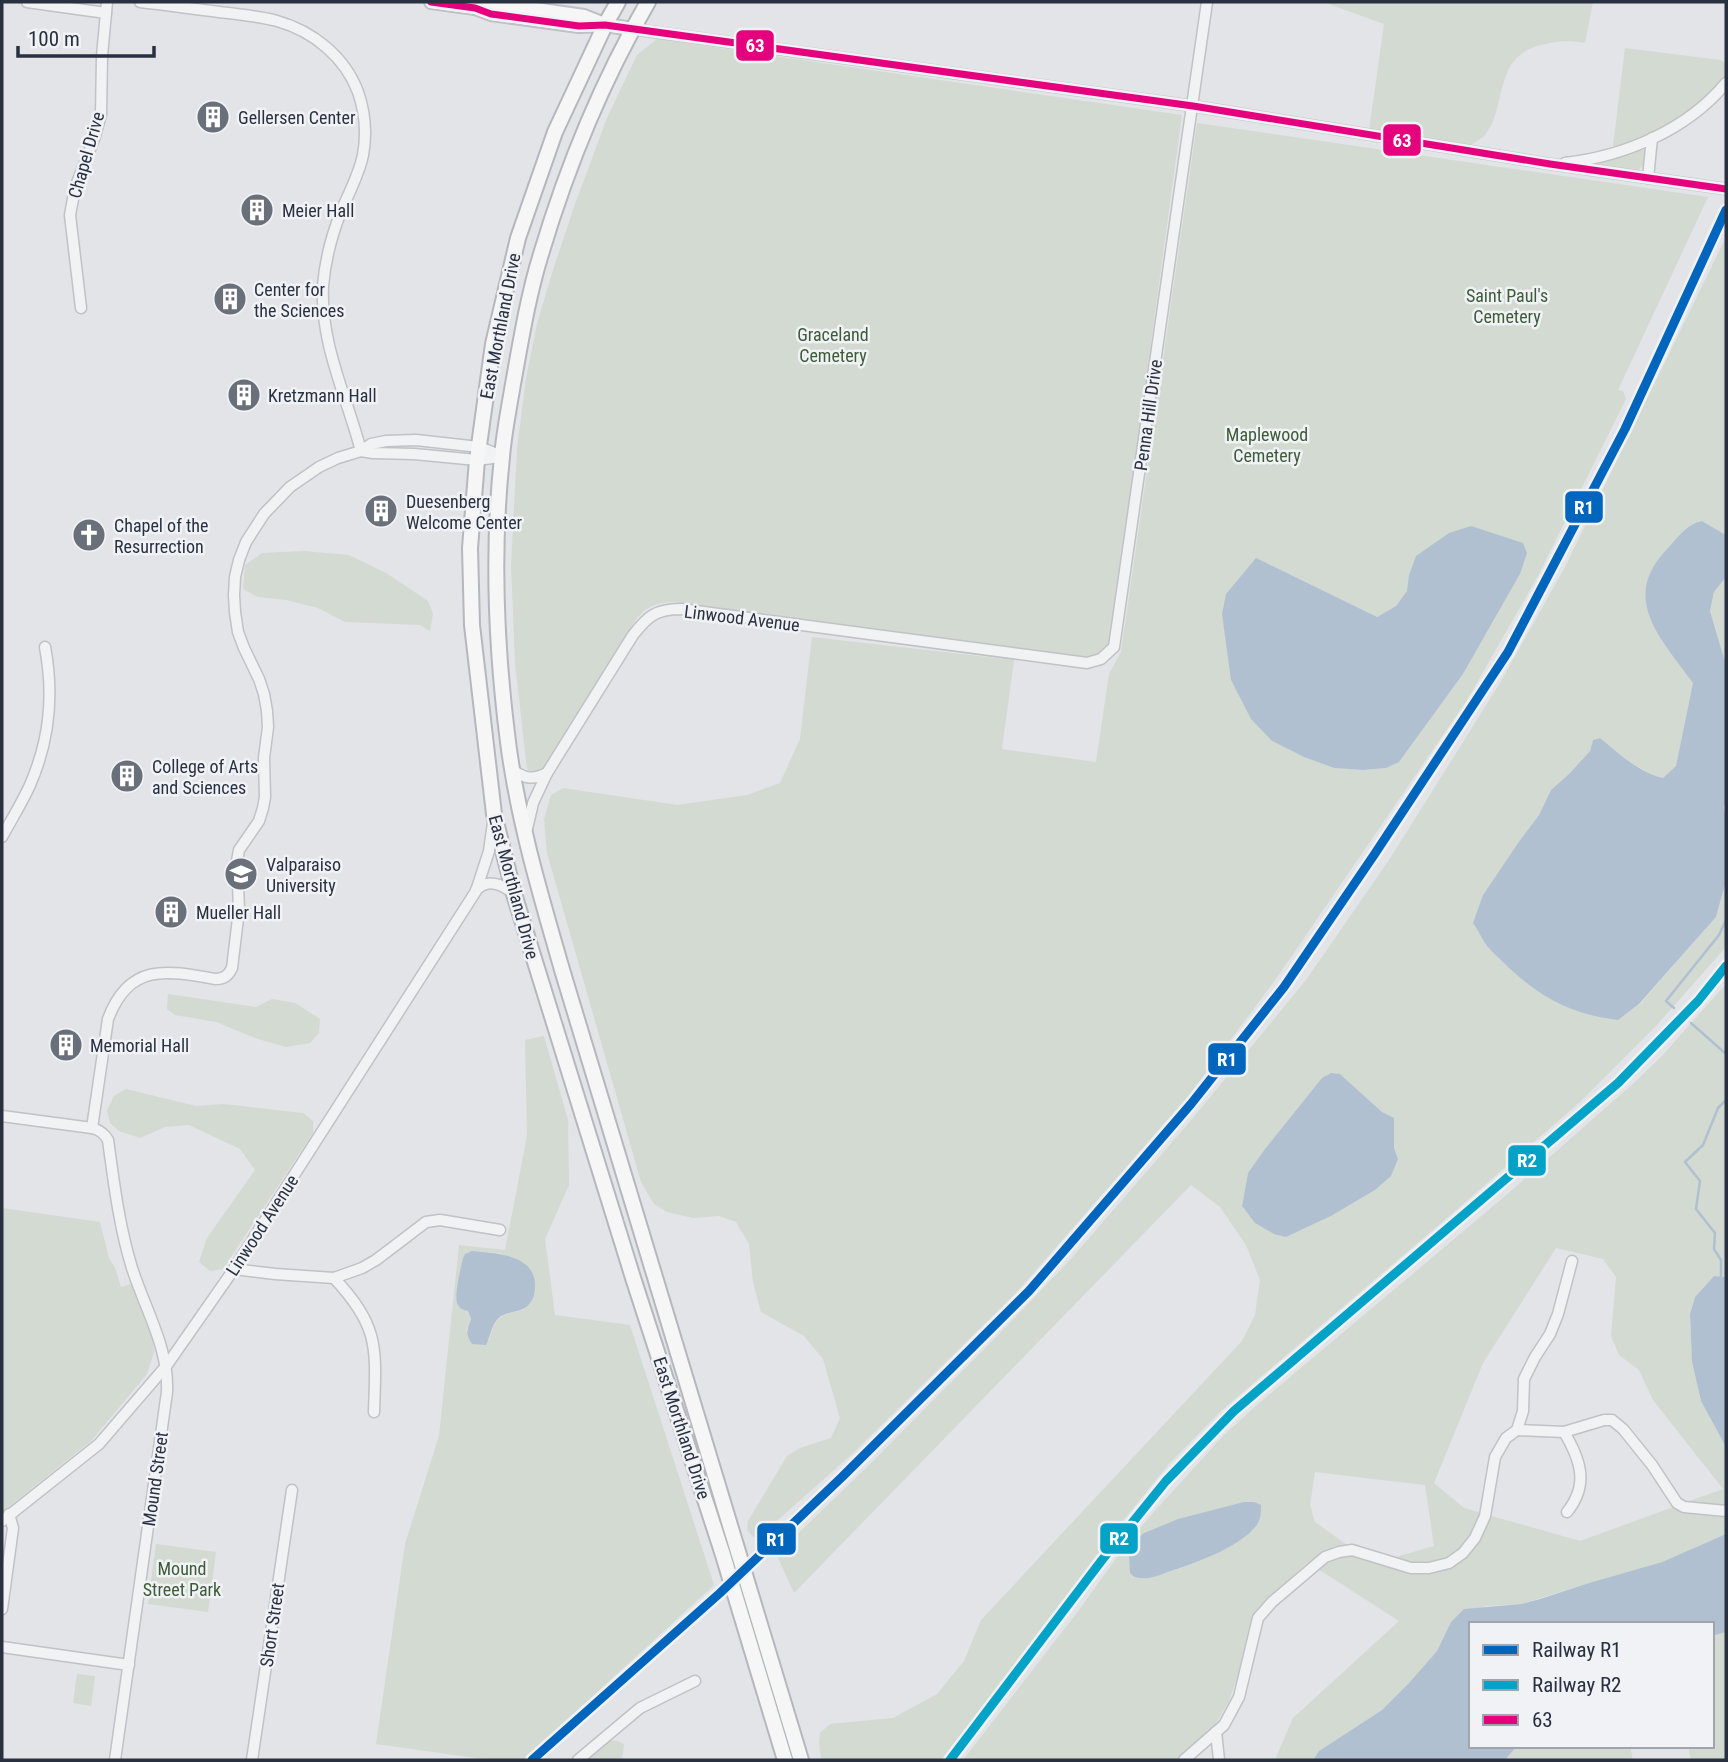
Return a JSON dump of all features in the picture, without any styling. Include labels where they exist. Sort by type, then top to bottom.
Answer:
[{"type":"highway","name":"East Morthland Drive","points":[[618,2],[555,132],[517,238],[493,344],[478,453],[470,548],[472,625],[494,814],[514,894],[785,1760]]},
{"type":"highway","name":"East Morthland Drive","points":[[648,2],[596,103],[567,174],[540,256],[522,335],[502,456],[497,584],[501,667],[513,770],[538,888],[801,1760]]},
{"type":"main road","points":[[431,2],[475,5],[491,14],[577,26],[605,25],[632,29]]},
{"type":"street","points":[[27,2],[106,13]]},
{"type":"street","name":"Chapel Drive","points":[[81,308],[70,215],[75,188],[101,115],[102,56],[107,2]]},
{"type":"street","points":[[140,2],[250,16],[296,28],[331,50],[354,82],[365,119],[363,153],[360,169],[330,246],[323,286],[323,307],[336,372],[361,451]]},
{"type":"street","name":"Penna Hill Drive","points":[[939,643],[1087,663],[1101,659],[1114,647],[1207,2]]},
{"type":"street","points":[[632,29],[1193,106],[1550,164],[1726,189]]},
{"type":"street","points":[[1550,164],[1608,154],[1652,138],[1696,112],[1726,83]]},
{"type":"street","points":[[1648,178],[1652,138]]},
{"type":"street","points":[[92,1128],[108,1019],[121,993],[144,977],[157,973],[182,973],[222,979],[229,975],[232,968],[239,910],[237,861],[239,850],[259,821],[263,808],[268,727],[264,694],[238,632],[234,612],[235,577],[246,542],[264,514],[290,487],[319,467],[361,451],[370,444],[404,440],[502,456]]},
{"type":"street","name":"Linwood Avenue","points":[[526,834],[530,813],[547,773],[633,635],[650,616],[659,611],[681,609],[939,643]]},
{"type":"street","points":[[2,837],[7,818],[31,783],[48,726],[50,680],[45,647]]},
{"type":"street","points":[[513,770],[528,778],[547,773]]},
{"type":"street","name":"Linwood Avenue","points":[[6,1518],[99,1444],[167,1364],[234,1269],[476,891],[489,851],[494,814]]},
{"type":"street","points":[[476,891],[480,886],[490,883],[505,886],[514,894]]},
{"type":"street","points":[[2,1116],[99,1129],[104,1133],[108,1140],[123,1238],[167,1364]]},
{"type":"street","points":[[234,1269],[334,1278],[376,1260],[426,1222],[440,1220],[500,1230]]},
{"type":"street","points":[[1184,1760],[1224,1725],[1238,1697],[1258,1618],[1272,1602],[1325,1557],[1352,1550],[1411,1568],[1429,1568],[1449,1563],[1463,1553],[1475,1538],[1485,1516],[1495,1457],[1506,1438],[1517,1430],[1523,1411],[1524,1378],[1550,1334],[1572,1261]]},
{"type":"street","points":[[334,1278],[361,1311],[371,1332],[376,1359],[374,1412]]},
{"type":"street","name":"Mound Street","points":[[114,1760],[167,1392],[167,1364]]},
{"type":"street","points":[[1517,1430],[1564,1432],[1612,1420],[1623,1429],[1652,1465],[1677,1503],[1684,1507],[1726,1511]]},
{"type":"street","points":[[1564,1432],[1576,1451],[1579,1463],[1579,1490],[1576,1501],[1567,1513]]},
{"type":"street","name":"Short Street","points":[[252,1760],[292,1490]]},
{"type":"street","points":[[2,1609],[13,1528],[6,1518]]},
{"type":"street","points":[[2,1647],[129,1665]]},
{"type":"street","points":[[578,1760],[640,1708],[695,1681]]},
{"type":"street","points":[[1216,1732],[1219,1760]]},
{"type":"green space","points":[[1323,2],[1593,2],[1585,43],[1567,41],[1543,44],[1523,53],[1513,62],[1491,125],[1484,136],[1471,145],[1369,131],[1384,24]]},
{"type":"green space","name":"Graceland Cemetery","points":[[657,39],[1182,115],[1111,636],[1101,652],[1082,658],[672,602],[661,603],[648,608],[637,618],[542,770],[534,772],[527,769],[515,663],[511,565],[517,449],[526,378],[537,324],[552,273],[607,118],[637,55]]},
{"type":"green space","points":[[1625,48],[1720,60],[1726,63],[1726,77],[1703,100],[1678,119],[1635,141],[1620,147],[1613,146]]},
{"type":"green space","points":[[1197,123],[1708,197],[1618,390],[1623,391],[1626,399],[1538,576],[1467,700],[1276,979],[1190,1094],[1015,1294],[851,1455],[761,1535],[753,1537],[747,1530],[748,1521],[787,1456],[800,1448],[831,1438],[840,1418],[823,1359],[804,1336],[761,1312],[753,1282],[749,1244],[736,1222],[719,1216],[693,1218],[667,1212],[654,1204],[641,1182],[547,853],[544,819],[551,795],[563,788],[677,805],[747,795],[780,783],[800,739],[812,637],[1014,660],[1002,749],[1096,762],[1109,674],[1121,652]],"holes":[[[1520,574],[1463,674],[1399,762],[1385,768],[1334,768],[1272,741],[1226,639],[1222,614],[1377,617],[1396,606],[1407,591]]]},
{"type":"green space","points":[[1644,150],[1644,160],[1637,171],[1601,166],[1600,163]]},
{"type":"green space","points":[[1726,237],[1726,535],[1702,521],[1661,638],[1694,683],[1676,767],[1663,778],[1637,766],[1600,738],[1593,740],[1590,751],[1551,790],[1539,815],[1483,895],[1487,946],[1545,995],[1578,1011],[1596,1016],[1617,1020],[1640,1004],[1716,917],[1726,881],[1726,947],[1656,1026],[1581,1101],[1222,1410],[1168,1465],[942,1760],[821,1760],[820,1733],[830,1724],[893,1718],[937,1694],[964,1661],[981,1620],[1242,1341],[1255,1315],[1260,1280],[1246,1245],[1220,1207],[1191,1185],[794,1593],[778,1558],[781,1550],[867,1467],[1070,1260],[1193,1118],[1306,980],[1391,857],[1500,683],[1565,567]],"holes":[[[1340,1074],[1382,1112],[1394,1119],[1394,1148],[1398,1159],[1375,1190],[1331,1216],[1286,1237],[1242,1206],[1248,1173]]]},
{"type":"green space","points":[[303,551],[349,555],[386,573],[428,601],[433,614],[430,631],[420,625],[345,622],[318,608],[258,597],[243,589],[245,565],[262,553]]},
{"type":"green space","points":[[1726,577],[1726,665],[1710,611],[1714,592]]},
{"type":"green space","points":[[1726,984],[1726,1277],[1714,1276],[1695,1297],[1690,1314],[1692,1362],[1701,1401],[1726,1447],[1726,1534],[1662,1562],[1521,1604],[1485,1606],[1451,1622],[1437,1651],[1382,1710],[1319,1751],[1313,1760],[1275,1760],[1293,1718],[1399,1621],[1307,1563],[1256,1610],[1229,1701],[1214,1727],[1177,1760],[963,1760],[1125,1546],[1222,1437],[1504,1197],[1661,1057]],"holes":[[[1556,1248],[1603,1259],[1616,1277],[1611,1336],[1619,1355],[1639,1370],[1653,1400],[1723,1489],[1580,1541],[1464,1508],[1434,1483],[1483,1363]],[[1315,1472],[1425,1485],[1434,1546],[1389,1559],[1347,1545],[1315,1522],[1310,1505]],[[1142,1534],[1245,1536],[1196,1562],[1142,1579],[1129,1555]]]},
{"type":"green space","points":[[168,994],[256,1007],[272,999],[295,1003],[320,1019],[319,1033],[310,1043],[286,1047],[216,1022],[175,1015],[167,1009]]},
{"type":"green space","points":[[544,1036],[568,1120],[569,1185],[545,1239],[555,1315],[630,1325],[714,1585],[523,1760],[490,1760],[376,1744],[405,1544],[439,1436],[459,1245],[505,1250],[527,1136],[525,1040]],"holes":[[[473,1251],[499,1253],[517,1259],[523,1310],[500,1318],[489,1340],[466,1331],[471,1319],[457,1287],[463,1258]]]},
{"type":"green space","points":[[126,1089],[196,1106],[224,1104],[303,1113],[313,1121],[313,1133],[223,1269],[210,1271],[199,1262],[207,1238],[255,1170],[240,1149],[189,1125],[165,1127],[140,1138],[119,1131],[110,1123],[107,1110],[114,1096]]},
{"type":"green space","points":[[2,1208],[100,1222],[109,1258],[121,1287],[131,1284],[153,1339],[154,1352],[147,1374],[91,1441],[2,1512]]},
{"type":"green space","name":"Mound Street Park","points":[[156,1544],[216,1552],[208,1612],[148,1604]]},
{"type":"green space","points":[[1726,1632],[1726,1760],[1691,1760],[1688,1748],[1714,1748],[1714,1635]]},
{"type":"green space","points":[[77,1674],[95,1676],[91,1706],[73,1703]]},
{"type":"green space","points":[[608,1740],[624,1744],[622,1760],[586,1760]]},
{"type":"green space","points":[[1515,1748],[1630,1748],[1633,1760],[1505,1760]]},
{"type":"water","points":[[1702,521],[1726,535],[1726,577],[1714,592],[1710,611],[1726,665],[1726,881],[1716,917],[1639,1004],[1618,1020],[1601,1017],[1569,1008],[1541,994],[1515,974],[1489,948],[1473,923],[1483,895],[1539,815],[1551,790],[1590,751],[1593,740],[1600,738],[1630,762],[1663,778],[1676,766],[1693,683],[1658,634],[1650,617],[1646,601],[1647,583],[1654,566],[1676,539],[1688,528]]},
{"type":"water","points":[[1471,526],[1523,543],[1527,553],[1520,574],[1463,674],[1399,762],[1386,768],[1334,768],[1272,741],[1251,719],[1231,680],[1222,614],[1226,594],[1256,558],[1377,617],[1396,606],[1407,591],[1416,556],[1449,533]]},
{"type":"water","points":[[1331,1073],[1340,1074],[1382,1112],[1394,1118],[1394,1148],[1398,1159],[1391,1176],[1375,1190],[1331,1216],[1286,1237],[1274,1234],[1255,1223],[1242,1206],[1248,1173],[1322,1078]]},
{"type":"water","points":[[472,1251],[501,1254],[520,1261],[533,1273],[535,1283],[534,1296],[527,1307],[500,1317],[493,1326],[486,1345],[472,1344],[467,1332],[471,1319],[468,1311],[460,1307],[456,1296],[463,1258]]},
{"type":"water","points":[[1714,1276],[1726,1277],[1726,1447],[1701,1401],[1692,1362],[1690,1314],[1695,1297]]},
{"type":"water","points":[[1244,1502],[1261,1505],[1259,1521],[1248,1534],[1228,1548],[1156,1576],[1140,1578],[1130,1573],[1129,1555],[1142,1534],[1178,1519]]},
{"type":"water","points":[[1726,1534],[1726,1632],[1714,1635],[1714,1622],[1469,1622],[1469,1748],[1515,1748],[1505,1760],[1313,1760],[1319,1751],[1382,1710],[1409,1683],[1437,1651],[1451,1622],[1464,1609],[1521,1604],[1662,1562]]},
{"type":"waterway","points":[[1674,1008],[1666,1001],[1719,935],[1726,920]]},
{"type":"waterway","points":[[1691,1023],[1726,1054]]},
{"type":"waterway","points":[[1721,1278],[1721,1260],[1714,1249],[1715,1233],[1696,1209],[1700,1181],[1685,1162],[1703,1145],[1718,1108],[1726,1100]]},
{"type":"rail line","name":"R1","points":[[532,1760],[720,1593],[842,1477],[1029,1291],[1191,1104],[1284,987],[1508,652],[1625,429],[1726,210]]},
{"type":"rail line","name":"R2","points":[[950,1760],[1102,1560],[1166,1481],[1234,1411],[1618,1083],[1698,1001],[1726,966]]},
{"type":"transit line","name":"63","points":[[431,2],[475,8],[491,14],[579,26],[605,25],[1193,106],[1550,164],[1726,189]]},
{"type":"place","name":"Gellersen Center","points":[[213,117]]},
{"type":"place","name":"Meier Hall","points":[[257,210]]},
{"type":"place","name":"Center for the Sciences","points":[[230,299]]},
{"type":"place","name":"Kretzmann Hall","points":[[244,395]]},
{"type":"place","name":"Duesenberg Welcome Center","points":[[381,511]]},
{"type":"place","name":"Chapel of the Resurrection","points":[[89,535]]},
{"type":"place","name":"College of Arts and Sciences","points":[[127,776]]},
{"type":"place","name":"Valparaiso University","points":[[241,874]]},
{"type":"place","name":"Mueller Hall","points":[[171,912]]},
{"type":"place","name":"Memorial Hall","points":[[66,1045]]},
{"type":"park label","name":"Saint Paul's Cemetery","points":[[1507,305]]},
{"type":"park label","name":"Maplewood Cemetery","points":[[1267,444]]}]
